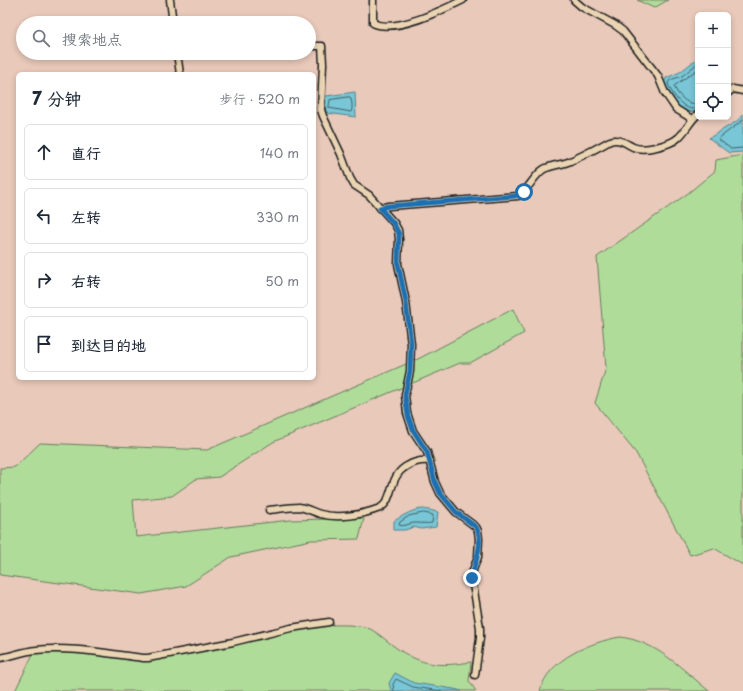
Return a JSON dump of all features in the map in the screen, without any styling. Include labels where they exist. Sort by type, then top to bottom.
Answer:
[{"type":"street","points":[[170,0],[173,16]]},
{"type":"street","points":[[373,0],[373,23],[384,26],[422,19],[463,0]]},
{"type":"street","points":[[574,0],[582,7],[623,31],[658,76],[664,93],[676,109],[692,119]]},
{"type":"street","points":[[316,46],[322,46],[323,64],[321,110],[344,161],[347,174],[354,184],[369,195],[394,224],[399,234],[398,264],[406,302],[411,344],[410,371],[405,395],[407,413],[413,430],[427,452],[435,482],[440,493],[456,512],[476,527],[479,535],[478,557],[473,570],[472,578],[480,628],[475,674]]},
{"type":"street","points":[[178,60],[180,72]]},
{"type":"street","points":[[731,91],[733,89],[743,91]]},
{"type":"street","points":[[380,208],[389,206],[518,196],[524,192],[538,174],[551,166],[569,162],[614,139],[638,149],[647,149],[657,146],[678,138],[695,116]]},
{"type":"street","points":[[269,510],[299,507],[319,514],[335,517],[365,513],[380,508],[384,504],[396,474],[400,470],[421,460],[430,462]]},
{"type":"street","points":[[0,658],[44,649],[80,650],[148,658],[233,642],[291,628],[329,622]]},
{"type":"green space","points":[[637,0],[668,0],[654,8]]},
{"type":"green space","points":[[743,155],[743,565],[714,548],[690,555],[636,453],[595,403],[606,368],[597,257],[687,194],[715,171],[716,160]]},
{"type":"green space","points":[[513,309],[524,333],[470,363],[460,363],[273,442],[219,477],[196,479],[172,496],[133,500],[136,537],[291,520],[364,518],[359,539],[311,540],[231,557],[186,586],[141,594],[0,575],[0,468],[15,467],[40,443],[207,450],[420,358]]},
{"type":"green space","points":[[330,625],[365,627],[405,653],[431,664],[471,662],[469,681],[476,691],[15,691],[34,652],[80,653],[143,660],[291,630]]},
{"type":"green space","points":[[620,637],[645,644],[657,650],[668,657],[709,691],[540,691],[552,670],[561,661],[596,643]]},
{"type":"water","points":[[695,60],[695,112],[686,111],[676,104],[664,83],[666,78],[680,72]]},
{"type":"water","points":[[355,92],[356,117],[327,113],[324,106],[326,96]]},
{"type":"water","points":[[743,114],[743,152],[729,153],[709,138],[737,121]]},
{"type":"water","points":[[424,509],[438,512],[436,527],[421,529],[414,527],[405,530],[394,530],[394,521],[412,511]]},
{"type":"water","points":[[395,673],[414,683],[462,691],[391,691],[389,683]]},
{"type":"route","points":[[472,578],[473,570],[478,557],[478,531],[476,527],[456,512],[440,493],[435,482],[427,452],[413,430],[407,413],[405,395],[410,371],[411,344],[406,302],[398,264],[399,234],[396,226],[380,208],[515,196],[524,192]]}]
